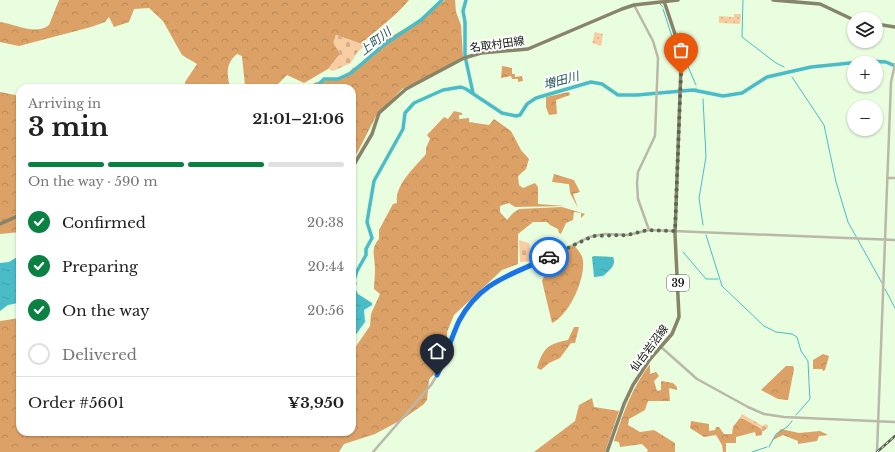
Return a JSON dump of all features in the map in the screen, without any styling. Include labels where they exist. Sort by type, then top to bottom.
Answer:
[{"type":"main road","points":[[664,1],[678,0]]},
{"type":"main road","points":[[773,0],[820,4],[847,17]]},
{"type":"main road","name":"名取村田線","points":[[356,161],[372,134],[379,113],[388,104],[406,89],[466,57],[481,53],[528,49],[575,30],[596,18],[634,6],[664,1]]},
{"type":"main road","name":"仙台岩沼線","points":[[607,452],[630,391],[644,366],[674,330],[679,317],[675,231],[681,66],[678,47],[664,1]]},
{"type":"main road","points":[[883,25],[895,27]]},
{"type":"main road","points":[[0,224],[16,217]]},
{"type":"street","points":[[634,6],[653,41],[657,54],[658,69],[655,96],[655,136],[638,172],[636,183],[638,199],[648,230]]},
{"type":"street","points":[[877,452],[891,82],[895,64]]},
{"type":"street","points":[[887,178],[895,178]]},
{"type":"street","points":[[373,452],[431,386],[442,367],[460,320],[472,302],[488,286],[506,275],[539,262],[590,237],[605,234],[628,235],[648,230],[895,240]]},
{"type":"street","points":[[661,347],[697,379],[757,411],[784,417],[895,422]]},
{"type":"green space","points":[[59,0],[409,0],[361,44],[336,35],[334,43],[340,54],[328,69],[304,83],[287,75],[278,84],[245,84],[242,56],[237,54],[229,65],[229,84],[185,84],[197,64],[182,55],[163,21],[149,8],[134,9],[129,22],[114,27],[109,17],[105,22],[91,27],[19,46],[0,42],[0,22],[32,29],[44,28],[49,25]]},
{"type":"green space","points":[[445,0],[455,0],[456,12],[461,25],[463,57],[437,72],[402,89],[376,116],[356,155],[356,84],[313,84],[344,77],[353,68],[360,65],[387,39],[418,21]]},
{"type":"green space","points":[[734,14],[741,14],[740,24],[719,23],[719,16],[734,17]]},
{"type":"green space","points":[[595,32],[603,34],[601,46],[592,43]]},
{"type":"green space","points":[[336,35],[365,45],[356,54],[351,63],[333,71],[328,69],[340,54],[333,43]]},
{"type":"green space","points":[[502,66],[512,68],[512,74],[515,74],[515,77],[522,76],[523,81],[518,82],[518,79],[512,79],[511,76],[501,78]]},
{"type":"green space","points":[[0,92],[16,95],[16,232],[0,234]]},
{"type":"green space","points":[[569,92],[570,95],[556,100],[557,114],[549,115],[546,107],[546,97]]},
{"type":"green space","points":[[454,111],[462,113],[462,115],[459,115],[459,119],[469,118],[469,122],[489,125],[494,119],[511,131],[521,150],[529,159],[526,169],[518,176],[519,185],[523,188],[535,183],[538,187],[538,204],[565,206],[515,207],[509,203],[500,206],[500,212],[507,220],[519,209],[562,207],[585,214],[581,218],[581,213],[574,212],[573,220],[566,223],[561,234],[559,233],[558,229],[547,222],[533,222],[518,234],[518,264],[502,270],[454,315],[447,332],[447,337],[454,351],[454,356],[448,364],[429,380],[427,400],[424,404],[403,419],[375,434],[344,444],[339,452],[0,452],[0,321],[16,319],[16,436],[356,436],[356,346],[370,326],[371,314],[380,294],[374,289],[374,250],[379,239],[379,230],[393,204],[397,203],[397,196],[402,183],[426,154],[426,148],[430,139],[427,135],[444,117],[448,119]]},
{"type":"green space","points":[[554,174],[574,180],[580,192],[573,194],[578,208],[570,193],[569,184],[552,182]]},
{"type":"green space","points":[[519,240],[529,243],[532,261],[520,262]]},
{"type":"green space","points":[[574,245],[581,254],[583,261],[583,269],[579,287],[564,313],[552,323],[542,281],[546,272],[542,263]]},
{"type":"green space","points":[[574,327],[579,327],[575,343],[571,343],[560,358],[549,363],[541,370],[537,368],[544,351],[551,345],[568,340]]},
{"type":"green space","points":[[823,354],[829,356],[825,370],[813,369],[813,360]]},
{"type":"green space","points":[[650,364],[650,374],[656,372],[659,376],[654,381],[657,391],[661,390],[661,381],[673,383],[677,387],[677,390],[669,388],[670,401],[648,401],[645,410],[629,419],[628,425],[640,432],[654,430],[675,443],[675,452],[647,452],[648,450],[642,444],[620,447],[619,442],[614,441],[629,401],[638,382]]},
{"type":"green space","points":[[786,366],[793,366],[794,369],[788,400],[778,399],[761,390]]},
{"type":"green space","points":[[592,398],[594,407],[619,411],[605,452],[534,452],[575,421],[579,405]]},
{"type":"green space","points":[[742,414],[763,426],[765,424],[768,425],[768,428],[762,432],[761,429],[744,419],[739,419]]},
{"type":"green space","points":[[739,419],[744,419],[762,429],[762,435],[756,436],[755,432],[736,437],[736,443],[726,443],[726,452],[723,452],[722,445],[716,435],[704,437],[690,428],[691,421],[709,424],[709,431],[715,430],[716,427],[719,427],[724,434],[732,434],[733,427]]},
{"type":"green space","points":[[781,429],[799,433],[820,431],[828,435],[819,436],[817,441],[798,444],[798,441],[783,435],[771,441]]},
{"type":"water","points":[[592,257],[613,257],[613,265],[603,276],[594,277]]},
{"type":"water","points":[[16,258],[16,303],[8,305],[0,311],[0,263],[9,262]]},
{"type":"water","points":[[356,290],[358,294],[372,303],[372,305],[364,310],[365,322],[356,334]]},
{"type":"waterway","name":"上町川","points":[[319,84],[324,79],[338,79],[351,73],[385,44],[421,20],[442,0]]},
{"type":"waterway","name":"上町川","points":[[466,0],[463,11],[465,22],[465,56],[473,93]]},
{"type":"waterway","points":[[743,0],[742,37],[776,63],[784,67]]},
{"type":"waterway","points":[[660,4],[663,7]]},
{"type":"waterway","points":[[663,9],[676,49]]},
{"type":"waterway","points":[[683,55],[696,85]]},
{"type":"waterway","name":"増田川","points":[[356,274],[366,255],[366,249],[372,238],[367,222],[374,181],[403,129],[405,113],[414,103],[443,90],[461,87],[502,113],[516,116],[520,115],[527,104],[536,98],[591,82],[602,84],[618,95],[637,95],[693,90],[723,96],[742,93],[767,77],[811,67],[870,61],[886,62],[895,66]]},
{"type":"waterway","points":[[792,77],[824,125],[836,182],[848,222],[882,283]]},
{"type":"waterway","points":[[703,99],[706,157],[699,198],[703,225]]},
{"type":"waterway","points":[[706,235],[722,286],[764,326],[776,332],[792,334],[797,337],[801,351],[808,361],[809,382]]},
{"type":"waterway","points":[[683,252],[706,279],[718,279]]},
{"type":"waterway","points":[[885,289],[895,308]]},
{"type":"waterway","points":[[796,415],[810,399],[809,383]]},
{"type":"waterway","points":[[769,447],[776,434],[787,427],[792,421]]},
{"type":"waterway","points":[[752,452],[767,447]]},
{"type":"railway","points":[[877,452],[895,436]]},
{"type":"way so far","points":[[549,257],[586,238],[600,234],[628,235],[648,230],[675,231],[681,74]]},
{"type":"route","points":[[437,375],[442,367],[456,328],[464,312],[479,294],[500,278],[549,257]]}]
